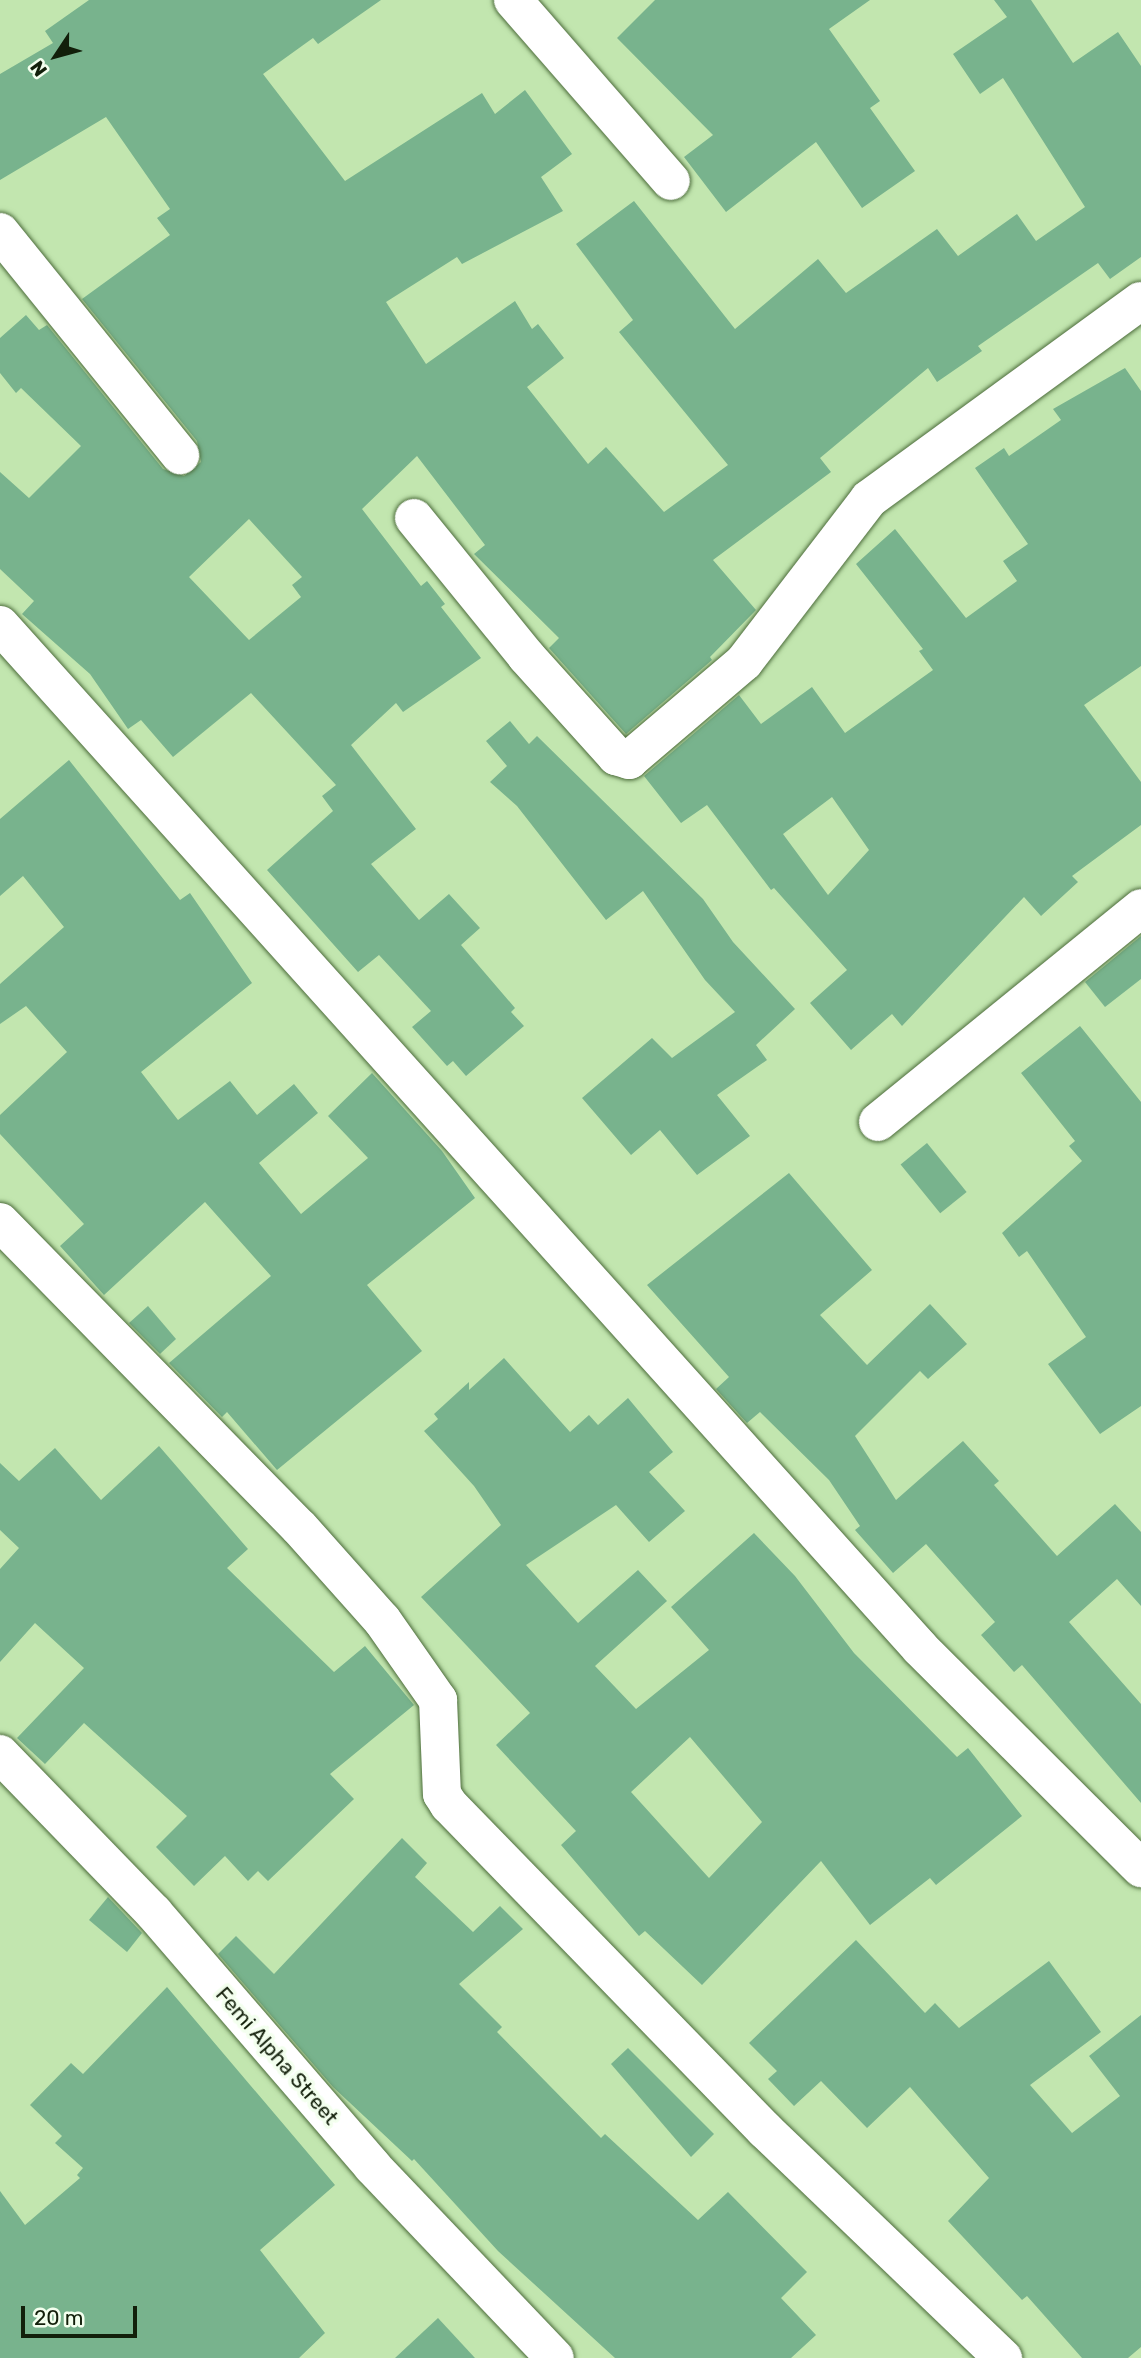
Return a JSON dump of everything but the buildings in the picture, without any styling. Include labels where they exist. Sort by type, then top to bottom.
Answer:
[{"type":"street","points":[[513,0],[671,181]]},
{"type":"street","points":[[0,232],[180,455]]},
{"type":"street","points":[[414,518],[526,656],[616,756],[629,760],[744,662],[869,499],[1141,301]]},
{"type":"street","points":[[0,625],[920,1648],[1141,1868]]},
{"type":"street","points":[[878,1122],[1141,908]]},
{"type":"street","points":[[0,1222],[299,1527],[382,1620],[438,1700],[442,1794],[449,1805],[765,2130],[1003,2358]]},
{"type":"street","name":"Femi Alpha Street","points":[[0,1754],[154,1913],[372,2166],[555,2358]]}]
